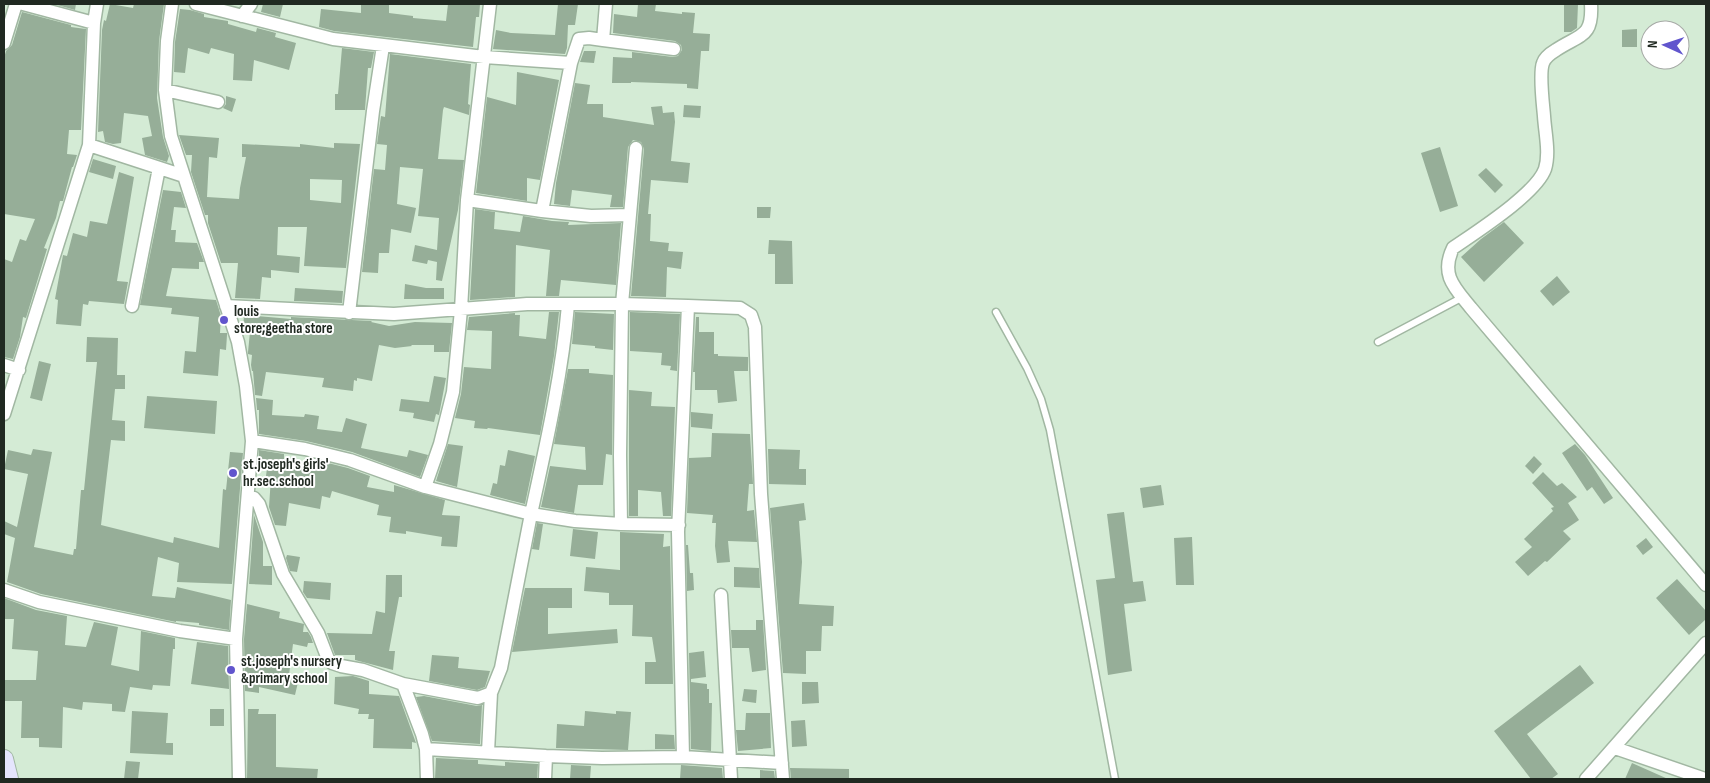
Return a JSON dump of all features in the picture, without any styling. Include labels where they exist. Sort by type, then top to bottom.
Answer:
[{"type":"main road","points":[[4,759],[9,779]]},
{"type":"street","points":[[4,43],[16,4]]},
{"type":"street","points":[[23,4],[94,23]]},
{"type":"street","points":[[4,414],[89,145],[94,23],[97,4]]},
{"type":"street","points":[[172,4],[167,41],[165,90],[171,136],[238,342],[246,386],[252,442],[236,639],[239,779]]},
{"type":"street","points":[[196,4],[333,39],[383,46],[571,63]]},
{"type":"street","points":[[242,16],[251,4]]},
{"type":"street","points":[[425,487],[440,444],[453,392],[461,310],[467,200],[490,4]]},
{"type":"street","points":[[603,40],[606,4]]},
{"type":"street","points":[[1591,4],[1590,25],[1585,34],[1549,54],[1542,64],[1542,93],[1547,154],[1544,170],[1536,184],[1524,196],[1453,248],[1448,258],[1448,271],[1451,283],[1706,585]]},
{"type":"street","points":[[542,211],[571,63],[579,39],[589,38],[674,49]]},
{"type":"street","points":[[349,313],[373,112],[383,46]]},
{"type":"street","points":[[165,90],[218,102]]},
{"type":"street","points":[[89,145],[184,176]]},
{"type":"street","points":[[621,524],[622,304],[636,148]]},
{"type":"street","points":[[132,306],[159,168]]},
{"type":"street","points":[[467,200],[591,216],[629,215]]},
{"type":"street","points":[[226,306],[394,314],[527,304],[622,304],[740,308],[751,315],[755,326],[761,494],[783,779]]},
{"type":"street","points":[[488,752],[491,693],[501,668],[549,432],[564,344],[568,305]]},
{"type":"street","points":[[683,757],[679,525],[688,306]]},
{"type":"street","points":[[4,365],[19,370]]},
{"type":"street","points":[[252,442],[306,450],[350,460],[425,487],[531,514],[575,521],[679,525]]},
{"type":"street","points":[[248,496],[254,498],[259,504],[283,574],[318,633],[328,659],[332,663],[363,670],[403,684],[478,698],[491,693]]},
{"type":"street","points":[[4,590],[39,602],[180,631],[236,639]]},
{"type":"street","points":[[721,595],[731,779]]},
{"type":"street","points":[[1586,779],[1706,643]]},
{"type":"street","points":[[403,684],[410,699],[426,749],[427,779]]},
{"type":"street","points":[[1615,748],[1705,779]]},
{"type":"street","points":[[426,749],[546,756],[602,758],[683,757],[782,763]]},
{"type":"street","points":[[545,779],[546,756]]},
{"type":"lane","points":[[1378,342],[1463,297]]},
{"type":"lane","points":[[996,312],[1027,368],[1041,399],[1050,430],[1115,779]]},
{"type":"building","points":[[54,4],[76,4],[75,10]]},
{"type":"building","points":[[110,4],[133,8],[134,4],[164,4],[159,41],[157,98],[163,137],[169,156],[167,162],[145,155],[142,138],[152,136],[148,116],[124,113],[121,143],[105,142],[103,131],[98,132],[102,30]]},
{"type":"building","points":[[263,4],[283,4],[280,17],[261,12]]},
{"type":"building","points":[[361,4],[389,4],[389,13],[413,16],[413,18],[446,21],[448,4],[480,4],[479,17],[476,17],[473,47],[334,31],[319,27],[321,9],[361,13]]},
{"type":"building","points":[[558,4],[578,4],[575,25],[568,25],[565,54],[493,49],[496,30],[511,33],[555,35]]},
{"type":"building","points":[[638,4],[656,4],[655,11],[682,14],[682,12],[695,13],[693,33],[710,34],[709,51],[701,51],[698,89],[687,88],[687,84],[612,83],[613,57],[632,58],[632,52],[673,57],[678,56],[682,50],[681,45],[675,41],[613,33],[614,14],[637,17]]},
{"type":"building","points":[[1564,4],[1578,4],[1577,28],[1571,32],[1564,32]]},
{"type":"building","points":[[180,9],[204,14],[204,17],[228,21],[228,24],[256,32],[257,28],[276,33],[275,37],[296,43],[289,70],[254,60],[252,81],[233,80],[234,54],[211,48],[209,54],[188,48],[185,73],[174,72],[175,42]]},
{"type":"building","points":[[22,12],[71,25],[71,27],[86,29],[81,130],[69,130],[67,154],[77,155],[63,201],[60,201],[56,218],[44,248],[47,249],[26,318],[23,317],[20,337],[13,359],[4,357],[4,259],[12,262],[20,239],[26,241],[35,219],[4,214],[4,58],[6,51],[12,45]]},
{"type":"building","points":[[1637,29],[1637,47],[1622,47],[1622,30]]},
{"type":"building","points":[[342,48],[374,52],[371,68],[368,68],[365,110],[335,110],[335,94],[338,94]]},
{"type":"building","points":[[584,51],[596,51],[594,63],[580,62]]},
{"type":"building","points":[[390,54],[471,64],[469,115],[444,107],[443,110],[438,159],[464,160],[458,210],[442,281],[436,280],[437,262],[428,260],[427,264],[412,261],[415,245],[437,250],[439,218],[418,216],[423,169],[400,167],[397,204],[416,208],[411,233],[391,229],[389,253],[379,253],[378,273],[362,272],[374,169],[385,170],[387,145],[377,144],[381,116],[385,117]]},
{"type":"building","points":[[517,72],[559,80],[540,180],[527,178],[527,201],[476,193],[487,97],[516,105]]},
{"type":"building","points":[[575,83],[590,85],[587,104],[603,104],[603,117],[654,125],[651,107],[662,106],[663,113],[674,112],[675,122],[671,161],[690,163],[688,183],[651,180],[648,214],[651,214],[650,241],[669,243],[668,251],[683,252],[681,269],[667,267],[666,297],[631,296],[644,149],[641,142],[633,140],[628,147],[623,207],[610,207],[612,195],[572,190],[570,206],[554,204],[556,183]]},
{"type":"building","points":[[226,96],[236,99],[232,112],[223,108],[226,104]]},
{"type":"building","points":[[684,105],[701,106],[700,118],[683,117]]},
{"type":"building","points":[[179,135],[219,138],[217,158],[209,157],[207,197],[239,199],[246,157],[242,157],[242,144],[300,147],[300,144],[334,148],[334,143],[360,144],[346,268],[304,266],[307,227],[278,227],[277,255],[300,257],[299,273],[271,270],[271,278],[262,277],[260,299],[235,298],[238,263],[221,263],[208,223],[208,215],[205,215],[191,172],[192,155],[186,155]],"holes":[[[310,179],[342,180],[341,203],[310,200]]]},
{"type":"building","points":[[1440,147],[1458,206],[1440,212],[1421,153]]},
{"type":"building","points":[[93,159],[116,166],[113,179],[89,172]]},
{"type":"building","points":[[1486,168],[1503,185],[1495,193],[1478,175]]},
{"type":"building","points":[[119,172],[134,177],[117,281],[128,282],[124,304],[89,301],[88,305],[83,304],[81,326],[56,324],[58,300],[55,299],[63,255],[67,256],[73,233],[87,237],[90,221],[107,224]]},
{"type":"building","points":[[163,190],[181,192],[186,208],[174,207],[171,230],[176,230],[175,242],[197,243],[204,262],[199,262],[199,269],[172,268],[166,296],[216,300],[221,316],[220,333],[227,333],[226,350],[220,349],[218,376],[183,373],[185,351],[196,352],[199,317],[171,314],[172,308],[140,305]]},
{"type":"building","points":[[757,207],[771,207],[770,218],[757,218]]},
{"type":"building","points":[[475,209],[495,212],[494,229],[520,232],[523,216],[569,222],[568,225],[621,223],[616,285],[561,280],[559,296],[546,296],[550,250],[516,245],[515,297],[470,300]]},
{"type":"building","points":[[1504,222],[1524,243],[1484,282],[1461,257]]},
{"type":"building","points":[[769,240],[792,241],[793,284],[775,284],[775,254],[768,254]]},
{"type":"building","points":[[1557,276],[1570,292],[1553,306],[1540,291]]},
{"type":"building","points":[[405,284],[426,288],[444,288],[444,299],[404,299]]},
{"type":"building","points":[[295,288],[343,291],[342,303],[294,301]]},
{"type":"building","points":[[549,312],[559,312],[554,356],[540,435],[474,428],[475,421],[455,418],[461,394],[464,367],[491,369],[492,331],[467,330],[469,317],[515,313],[515,315],[520,315],[519,336],[546,339]]},
{"type":"building","points":[[575,312],[614,314],[613,350],[572,344]]},
{"type":"building","points":[[630,312],[680,314],[677,371],[670,370],[671,366],[661,365],[662,353],[630,351]]},
{"type":"building","points":[[244,315],[291,319],[291,317],[372,321],[389,326],[415,322],[452,323],[449,352],[434,352],[434,345],[411,345],[395,348],[379,345],[372,381],[357,378],[357,381],[354,380],[353,391],[322,387],[324,378],[266,372],[262,396],[255,395],[251,365],[252,355],[248,354],[250,332],[243,332]]},
{"type":"building","points":[[696,317],[699,317],[699,332],[714,332],[714,354],[718,354],[718,356],[748,357],[748,371],[734,371],[737,401],[718,403],[717,390],[695,390],[695,372],[693,372]]},
{"type":"building","points":[[87,337],[118,338],[117,375],[125,375],[125,389],[115,389],[112,420],[125,421],[125,441],[111,440],[101,525],[173,543],[174,537],[219,548],[223,489],[226,490],[230,452],[243,453],[232,584],[177,582],[179,563],[158,557],[152,596],[175,598],[177,587],[231,600],[229,630],[199,625],[199,623],[176,622],[41,594],[7,582],[15,538],[4,534],[4,521],[17,527],[28,474],[4,469],[8,450],[31,455],[33,449],[52,452],[34,547],[73,555],[74,549],[76,549],[81,490],[84,490],[97,362],[86,362]]},
{"type":"building","points":[[39,361],[51,364],[42,401],[30,398]]},
{"type":"building","points":[[568,369],[589,369],[589,373],[613,375],[612,455],[606,454],[603,485],[578,485],[574,513],[541,507],[550,466],[586,470],[585,447],[554,444]]},
{"type":"building","points":[[434,376],[446,378],[439,415],[436,414],[434,422],[413,418],[414,413],[399,411],[401,399],[429,402]]},
{"type":"building","points":[[629,390],[652,392],[651,406],[675,407],[671,516],[663,516],[661,492],[638,490],[638,516],[629,516]]},
{"type":"building","points":[[147,396],[217,401],[215,434],[144,428]]},
{"type":"building","points":[[256,398],[273,400],[272,415],[304,417],[305,414],[319,416],[317,429],[342,432],[346,418],[367,424],[361,448],[407,457],[409,450],[428,455],[420,477],[352,452],[306,441],[259,434],[259,410],[257,410]]},
{"type":"building","points":[[691,412],[713,414],[712,429],[691,427]]},
{"type":"building","points":[[712,433],[750,434],[753,484],[749,484],[747,511],[754,510],[757,542],[728,541],[730,562],[717,563],[715,546],[716,523],[712,523],[713,515],[687,513],[689,458],[711,457]]},
{"type":"building","points":[[448,444],[463,446],[457,487],[436,481]]},
{"type":"building","points":[[1575,444],[1585,455],[1613,498],[1604,504],[1592,487],[1587,491],[1562,453]]},
{"type":"building","points":[[768,449],[800,450],[799,469],[806,469],[806,485],[769,484]]},
{"type":"building","points":[[259,450],[284,454],[284,462],[313,469],[316,460],[348,468],[370,476],[367,487],[394,492],[394,485],[445,500],[442,515],[460,516],[457,547],[441,546],[442,537],[406,531],[406,534],[389,532],[391,517],[377,515],[379,505],[332,491],[330,498],[322,496],[320,509],[289,503],[286,526],[275,525],[269,507],[271,477],[266,476],[268,460],[259,459]]},
{"type":"building","points":[[508,450],[535,456],[525,504],[490,495],[493,483],[497,484],[500,465],[505,466]]},
{"type":"building","points":[[1534,456],[1542,464],[1533,474],[1525,466]]},
{"type":"building","points":[[1543,472],[1557,486],[1562,483],[1577,497],[1568,503],[1579,520],[1563,531],[1571,539],[1547,562],[1545,561],[1528,576],[1515,562],[1532,547],[1524,539],[1553,511],[1551,508],[1554,507],[1532,483]]},
{"type":"building","points":[[1161,485],[1164,505],[1143,508],[1140,488]]},
{"type":"building","points":[[804,503],[806,520],[799,521],[802,562],[799,604],[834,606],[833,626],[822,626],[821,651],[806,651],[806,674],[783,673],[770,508]]},
{"type":"building","points":[[1124,512],[1133,582],[1143,581],[1146,601],[1124,604],[1132,671],[1108,675],[1096,580],[1115,578],[1107,514]]},
{"type":"building","points":[[254,515],[263,542],[263,566],[272,566],[272,585],[249,584]]},
{"type":"building","points":[[537,523],[543,524],[539,550],[532,549]]},
{"type":"building","points":[[573,529],[598,532],[595,559],[570,556]]},
{"type":"building","points":[[620,532],[664,534],[663,547],[670,546],[673,684],[645,684],[645,662],[656,662],[652,637],[632,636],[633,605],[609,605],[609,593],[584,591],[586,567],[620,570]]},
{"type":"building","points":[[1192,537],[1194,585],[1176,585],[1174,538]]},
{"type":"building","points":[[1646,538],[1653,547],[1643,555],[1636,546]]},
{"type":"building","points":[[686,545],[688,545],[690,573],[693,573],[694,590],[687,591]]},
{"type":"building","points":[[287,555],[300,557],[297,572],[290,571],[286,558]]},
{"type":"building","points":[[734,567],[759,568],[760,588],[734,587]]},
{"type":"building","points":[[386,575],[402,575],[402,597],[399,597],[389,651],[395,651],[393,670],[355,660],[355,655],[335,655],[327,633],[372,634],[376,611],[385,613]]},
{"type":"building","points":[[1677,579],[1706,611],[1706,619],[1689,635],[1656,598]]},
{"type":"building","points":[[304,581],[331,583],[330,600],[307,598],[303,592]]},
{"type":"building","points":[[525,588],[572,588],[572,608],[548,608],[548,634],[617,629],[618,643],[512,652]]},
{"type":"building","points":[[4,598],[36,610],[67,616],[65,645],[86,647],[94,622],[118,627],[111,665],[139,671],[141,631],[175,638],[170,686],[153,685],[152,690],[130,687],[125,712],[112,711],[112,704],[83,702],[82,710],[63,707],[62,748],[39,747],[39,738],[21,738],[22,701],[4,701],[4,680],[36,680],[38,651],[12,649],[14,619],[4,619]]},
{"type":"building","points":[[247,604],[280,612],[279,618],[304,624],[303,632],[308,632],[311,637],[313,643],[308,643],[307,647],[293,644],[289,675],[299,678],[295,695],[259,687],[259,693],[245,691],[244,639]]},
{"type":"building","points":[[756,620],[763,620],[766,670],[752,672],[749,648],[732,648],[731,630],[756,630]]},
{"type":"building","points":[[197,642],[228,646],[229,689],[191,684]]},
{"type":"building","points":[[704,651],[706,677],[691,679],[691,682],[707,684],[707,689],[709,689],[709,703],[712,703],[711,751],[691,749],[689,653]]},
{"type":"building","points":[[432,655],[459,657],[458,668],[490,671],[485,687],[477,690],[429,681]]},
{"type":"building","points":[[1580,665],[1594,683],[1527,734],[1558,774],[1551,779],[1531,779],[1494,731]]},
{"type":"building","points":[[353,676],[369,681],[369,694],[399,696],[416,743],[412,742],[412,749],[373,748],[374,719],[368,719],[369,714],[358,714],[359,709],[334,704],[335,677]]},
{"type":"building","points":[[802,682],[818,682],[819,703],[802,704]]},
{"type":"building","points":[[744,689],[757,690],[756,703],[742,701]]},
{"type":"building","points":[[424,696],[477,706],[482,705],[480,744],[432,741],[416,697]]},
{"type":"building","points":[[210,709],[224,709],[224,726],[210,726]]},
{"type":"building","points":[[248,709],[259,709],[258,714],[276,714],[276,767],[318,769],[317,779],[247,779]]},
{"type":"building","points":[[132,711],[168,713],[166,743],[173,743],[173,755],[130,753]]},
{"type":"building","points":[[585,711],[616,714],[616,711],[631,712],[628,750],[556,748],[557,724],[584,726]]},
{"type":"building","points":[[746,713],[770,713],[771,748],[738,751],[736,730],[745,730]]},
{"type":"building","points":[[805,720],[807,746],[792,747],[791,721]]},
{"type":"building","points":[[655,734],[674,735],[675,749],[655,749]]},
{"type":"building","points":[[436,758],[478,760],[478,764],[505,766],[505,762],[538,764],[537,779],[435,779]]},
{"type":"building","points":[[126,761],[140,762],[138,779],[124,779]]},
{"type":"building","points":[[1632,763],[1668,779],[1625,779]]},
{"type":"building","points":[[571,765],[591,766],[590,779],[570,779]]},
{"type":"building","points":[[681,765],[722,768],[723,779],[680,779]]},
{"type":"building","points":[[790,768],[849,769],[849,779],[791,779]]},
{"type":"building","points":[[760,770],[774,771],[775,779],[760,779]]},
{"type":"place","name":"louis store;geetha store","points":[[224,320]]},
{"type":"place","name":"st.joseph's girls' hr.sec.school","points":[[233,473]]},
{"type":"place","name":"st.joseph's nursery &primary school","points":[[231,670]]}]
